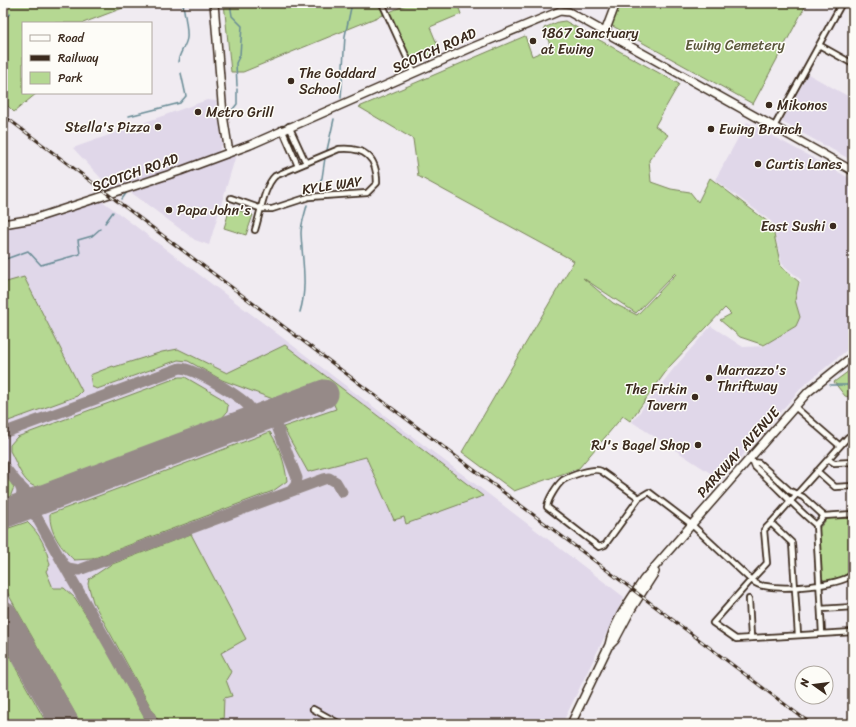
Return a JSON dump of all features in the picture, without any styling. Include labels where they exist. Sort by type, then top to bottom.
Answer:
[{"type":"main road","points":[[214,3],[223,115],[228,153]]},
{"type":"main road","points":[[605,32],[616,3]]},
{"type":"main road","name":"SCOTCH ROAD","points":[[3,224],[33,219],[228,153],[560,11],[569,12],[853,171]]},
{"type":"main road","name":"PARKWAY AVENUE","points":[[571,724],[609,645],[613,633],[632,598],[649,573],[691,524],[751,460],[808,392],[853,356]]},
{"type":"street","points":[[382,3],[414,73]]},
{"type":"street","points":[[774,127],[842,3]]},
{"type":"street","points":[[819,45],[853,64]]},
{"type":"street","name":"KYLE WAY","points":[[290,126],[306,163]]},
{"type":"street","name":"KYLE WAY","points":[[282,129],[298,166]]},
{"type":"street","name":"KYLE WAY","points":[[231,198],[262,209],[272,209],[309,197],[367,193],[377,183],[377,171],[372,158],[361,151],[350,148],[339,149],[298,166],[271,180],[262,209],[255,230]]},
{"type":"street","points":[[795,407],[840,446]]},
{"type":"street","points":[[853,437],[848,437],[764,530],[767,563],[713,623],[736,639],[853,632]]},
{"type":"street","points":[[828,459],[834,463],[853,462]]},
{"type":"street","points":[[751,460],[759,463],[790,491],[824,516],[853,514]]},
{"type":"street","points":[[751,460],[755,467],[816,525]]},
{"type":"street","points":[[639,498],[602,471],[595,469],[563,480],[549,499],[547,507],[599,547],[605,545],[639,498],[649,492],[691,524],[751,580],[763,586],[819,585],[837,582],[853,576]]},
{"type":"street","points":[[817,471],[835,487],[853,486]]},
{"type":"street","points":[[822,634],[816,525],[824,516]]},
{"type":"street","points":[[771,523],[792,544],[798,635]]},
{"type":"street","points":[[748,599],[751,637]]},
{"type":"street","points":[[821,609],[853,607]]},
{"type":"street","points":[[313,709],[340,724]]},
{"type":"shaded area","points":[[808,74],[853,99],[853,161],[782,122]]},
{"type":"shaded area","points":[[207,100],[216,101],[222,144],[219,151],[183,165],[111,189],[73,148]]},
{"type":"shaded area","points":[[747,122],[853,180],[853,345],[803,386],[721,480],[632,422],[674,368],[711,326],[743,347],[765,346],[772,339],[796,326],[800,317],[795,300],[801,280],[782,264],[772,222],[715,180]]},
{"type":"shaded area","points":[[236,155],[209,245],[195,240],[129,191]]},
{"type":"shaded area","points":[[101,200],[624,597],[562,724],[3,724],[3,227],[33,224]]},
{"type":"green space","points":[[3,3],[136,3],[86,22],[22,22],[22,94],[36,94],[14,112],[3,101]]},
{"type":"green space","points":[[224,3],[376,3],[385,14],[243,72],[231,72]]},
{"type":"green space","points":[[410,3],[457,3],[461,14],[430,27],[440,51],[408,65],[385,14]]},
{"type":"green space","name":"Ewing Cemetery","points":[[618,3],[807,3],[753,104],[609,24]]},
{"type":"green space","points":[[565,21],[679,84],[655,126],[668,135],[649,160],[651,182],[671,189],[690,192],[698,202],[710,178],[772,225],[781,267],[799,282],[795,300],[800,317],[796,326],[764,345],[740,337],[720,320],[731,314],[725,308],[670,366],[630,421],[623,416],[579,468],[514,491],[462,452],[574,261],[418,176],[413,139],[359,107],[525,36],[532,56],[551,48],[544,28],[558,22]],"holes":[[[675,273],[676,274],[637,315],[613,303],[583,278],[636,313]]]},
{"type":"green space","points":[[230,208],[253,215],[246,235],[224,228]]},
{"type":"green space","points":[[24,277],[82,391],[77,396],[3,423],[3,283]]},
{"type":"green space","points":[[285,345],[483,496],[406,524],[404,517],[394,520],[366,457],[308,472],[283,427],[336,409],[323,380],[273,399],[222,380],[188,361],[178,360],[97,389],[92,387],[90,375],[113,366],[114,367],[162,352],[178,349],[227,373]]},
{"type":"green space","points":[[853,368],[853,398],[845,396],[834,382]]},
{"type":"green space","points":[[179,377],[185,377],[221,398],[228,406],[227,412],[222,418],[37,487],[28,482],[20,472],[10,451],[10,445],[17,437]]},
{"type":"green space","points":[[270,432],[282,456],[287,481],[273,491],[92,559],[74,560],[60,545],[50,521],[50,514]]},
{"type":"green space","points":[[3,472],[14,487],[10,497],[3,500]]},
{"type":"green space","points":[[853,518],[853,570],[833,580],[825,580],[821,578],[818,530],[827,519]]},
{"type":"green space","points":[[27,522],[36,532],[45,547],[50,565],[46,571],[53,588],[64,588],[75,598],[96,631],[148,724],[81,724],[3,585],[3,530]]},
{"type":"green space","points":[[191,534],[246,639],[221,653],[231,672],[226,680],[232,696],[224,698],[223,724],[160,724],[93,602],[88,584],[89,579],[110,565]]},
{"type":"green space","points":[[3,645],[47,724],[3,724]]},
{"type":"waterway","points":[[178,62],[187,38],[183,3]]},
{"type":"waterway","points":[[230,3],[232,16],[242,26],[240,55],[236,63],[237,86]]},
{"type":"waterway","points":[[341,98],[345,36],[352,3]]},
{"type":"waterway","points":[[3,19],[10,14]]},
{"type":"waterway","points":[[129,116],[180,103],[186,96],[181,73]]},
{"type":"waterway","points":[[229,114],[237,104],[237,89]]},
{"type":"waterway","points":[[327,150],[334,119]]},
{"type":"waterway","points":[[313,193],[322,178],[325,158]]},
{"type":"waterway","points":[[122,199],[127,192]]},
{"type":"waterway","points":[[300,312],[304,292],[301,230],[307,205]]},
{"type":"waterway","points":[[105,223],[113,212]]},
{"type":"waterway","points":[[3,260],[28,251],[41,265],[80,254],[78,240],[92,236],[100,229]]},
{"type":"waterway","points":[[830,385],[853,385]]},
{"type":"taxiway","points":[[3,433],[180,368],[186,369],[217,384],[238,397],[250,408]]},
{"type":"taxiway","points":[[278,429],[297,478],[296,485],[291,491]]},
{"type":"taxiway","points":[[3,465],[18,484],[30,495],[43,498],[51,496]]},
{"type":"taxiway","points":[[63,564],[68,568],[79,570],[324,479],[329,478],[336,482],[342,492]]},
{"type":"taxiway","points":[[8,512],[16,507],[21,501],[22,493],[19,484]]},
{"type":"taxiway","points":[[18,508],[29,511],[36,516],[154,724]]},
{"type":"runway","points":[[3,514],[324,394]]},
{"type":"runway","points":[[3,615],[65,724]]},
{"type":"railway","points":[[3,115],[811,724]]},
{"type":"place","name":"1867 Sanctuary at Ewing","points":[[533,41]]},
{"type":"place","name":"The Goddard School","points":[[291,81]]},
{"type":"place","name":"Mikonos","points":[[769,105]]},
{"type":"place","name":"Metro Grill","points":[[198,112]]},
{"type":"place","name":"Stella's Pizza","points":[[158,127]]},
{"type":"place","name":"Ewing Branch","points":[[711,129]]},
{"type":"place","name":"Curtis Lanes","points":[[758,164]]},
{"type":"place","name":"Papa John's","points":[[169,210]]},
{"type":"place","name":"East Sushi","points":[[833,226]]},
{"type":"place","name":"Marrazzo's Thriftway","points":[[709,378]]},
{"type":"place","name":"The Firkin Tavern","points":[[695,397]]},
{"type":"place","name":"RJ's Bagel Shop","points":[[698,445]]}]
